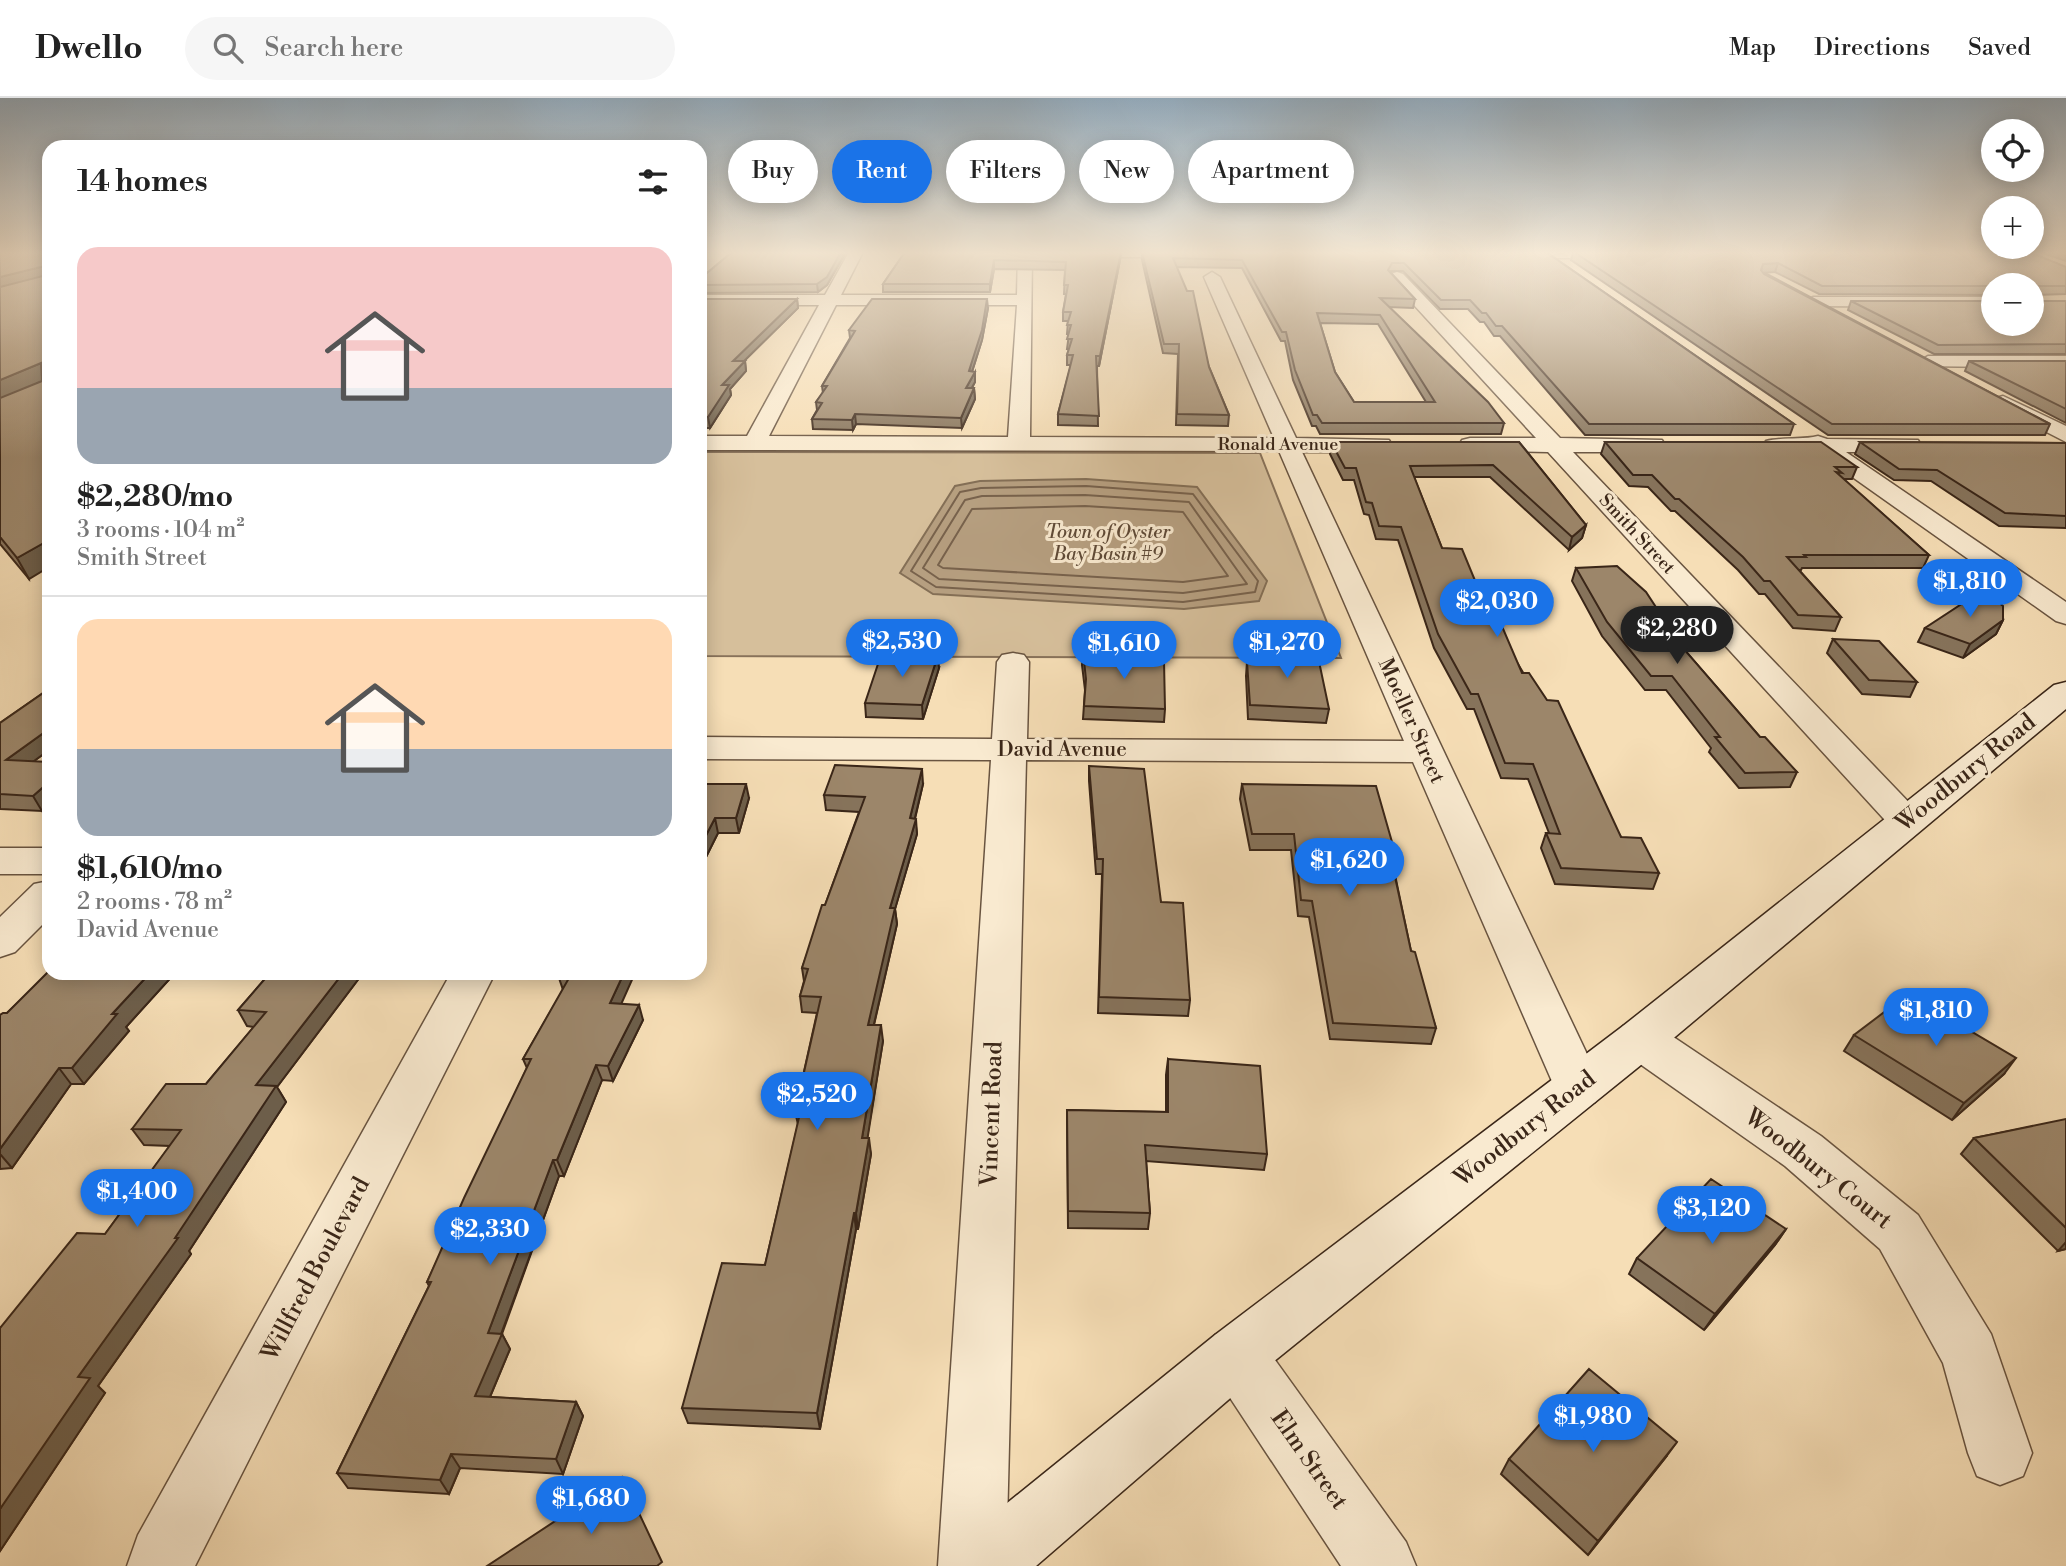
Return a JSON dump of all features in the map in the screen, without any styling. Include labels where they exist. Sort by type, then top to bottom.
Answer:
[{"type":"street","points":[[754,443],[819,321]]},
{"type":"street","points":[[1019,444],[1024,321]]},
{"type":"street","name":"Moeller Street","points":[[1229,321],[1578,1088]]},
{"type":"street","name":"Smith Street","points":[[1438,321],[1907,822]]},
{"type":"street","points":[[1963,380],[1922,359],[2066,362]]},
{"type":"street","points":[[1986,392],[2066,435]]},
{"type":"street","points":[[1787,421],[2066,615]]},
{"type":"street","name":"Ronald Avenue","points":[[707,443],[1406,445]]},
{"type":"street","points":[[1447,445],[1675,445]]},
{"type":"street","points":[[1757,446],[1927,445]]},
{"type":"street","points":[[2037,445],[2066,445]]},
{"type":"street","name":"Vincent Road","points":[[972,1566],[1013,662]]},
{"type":"street","name":"Woodbury Road","points":[[983,1566],[1236,1354],[1640,1039],[2066,692]]},
{"type":"street","name":"David Avenue","points":[[707,748],[1424,752]]},
{"type":"street","points":[[0,862],[42,861]]},
{"type":"street","points":[[0,942],[42,901]]},
{"type":"street","name":"Willfred Boulevard","points":[[161,1566],[162,1559],[469,980]]},
{"type":"street","name":"Woodbury Court","points":[[1640,1039],[1803,1151],[1899,1232],[1970,1354],[2000,1453]]},
{"type":"street","name":"Elm Street","points":[[1236,1354],[1382,1566]]},
{"type":"shaded area","points":[[707,452],[1260,453],[1341,658],[707,656]]},
{"type":"water","name":"Town of Oyster Bay Basin #9","points":[[1086,479],[1197,487],[1267,581],[1259,601],[1184,609],[933,594],[900,573],[955,486],[980,481]]},
{"type":"building","points":[[0,321],[42,321],[42,381],[41,363],[0,380]]},
{"type":"building","points":[[707,321],[775,321],[733,361],[745,361],[722,385],[729,385],[708,417]]},
{"type":"building","points":[[856,321],[984,321],[969,371],[975,372],[966,388],[974,388],[961,418],[855,414],[852,420],[812,419],[822,403],[816,402],[827,386],[822,386],[855,331],[849,330]]},
{"type":"building","points":[[1068,321],[1107,321],[1100,356],[1096,356],[1099,416],[1058,414],[1073,355],[1067,355],[1072,339],[1067,339],[1071,325],[1067,325]]},
{"type":"building","points":[[1158,321],[1199,321],[1209,367],[1229,415],[1177,414],[1179,344],[1164,344]]},
{"type":"building","points":[[1276,321],[1319,321],[1335,372],[1354,402],[1435,402],[1383,321],[1403,321],[1488,402],[1504,423],[1322,423],[1317,415],[1313,415],[1295,370],[1286,332],[1282,332]]},
{"type":"building","points":[[1492,321],[1645,321],[1794,424],[1589,424],[1502,326],[1496,326]]},
{"type":"building","points":[[1677,321],[1853,321],[2050,424],[1832,424]]},
{"type":"building","points":[[1890,321],[1981,321],[1981,336],[2044,336],[2044,321],[2066,321],[2066,344],[1938,345]]},
{"type":"building","points":[[1969,361],[2066,361],[2066,409]]},
{"type":"building","points":[[42,381],[42,544],[17,558],[0,537],[0,398]]},
{"type":"building","points":[[1331,442],[1519,442],[1586,525],[1572,537],[1493,465],[1410,466],[1442,548],[1462,549],[1490,617],[1498,617],[1522,673],[1529,673],[1547,700],[1558,701],[1621,837],[1641,838],[1659,873],[1561,868],[1546,833],[1560,834],[1533,764],[1505,763],[1478,694],[1471,694],[1438,634],[1401,527],[1379,526],[1372,503],[1366,502],[1356,468],[1345,468]]},
{"type":"building","points":[[1605,442],[1821,442],[1857,467],[1835,467],[1842,473],[1836,472],[1929,555],[1787,557],[1841,617],[1798,615],[1770,581],[1764,581],[1743,557],[1679,499],[1675,499],[1652,475],[1633,475]]},
{"type":"building","points":[[1860,442],[2066,443],[2066,516],[2005,513],[1937,470],[1899,469]]},
{"type":"building","points":[[1617,566],[1646,592],[1682,647],[1760,737],[1765,737],[1797,772],[1745,773],[1715,737],[1720,737],[1672,676],[1651,676],[1607,622],[1576,568]]},
{"type":"building","points":[[1983,590],[2003,606],[2003,620],[1970,644],[1925,628]]},
{"type":"building","points":[[1833,639],[1879,641],[1917,682],[1869,680]]},
{"type":"building","points":[[1253,650],[1317,652],[1329,709],[1250,705],[1247,662],[1255,663]]},
{"type":"building","points":[[1143,651],[1144,661],[1164,661],[1165,709],[1084,706],[1086,679],[1083,652]]},
{"type":"building","points":[[882,652],[938,655],[922,705],[865,703]]},
{"type":"building","points":[[42,694],[42,734],[6,760],[42,762],[42,788],[33,796],[0,794],[0,723]]},
{"type":"building","points":[[835,765],[922,769],[910,818],[916,819],[890,908],[895,908],[868,1025],[881,1025],[862,1138],[869,1138],[817,1413],[682,1408],[722,1263],[765,1265],[800,1113],[795,1112],[821,997],[800,996],[808,969],[802,968],[822,905],[825,905],[865,797],[824,795]]},
{"type":"building","points":[[1089,766],[1144,769],[1161,902],[1183,903],[1190,1000],[1099,997],[1103,859],[1097,859]]},
{"type":"building","points":[[707,784],[746,784],[736,818],[715,818],[707,833]]},
{"type":"building","points":[[1242,784],[1376,786],[1398,863],[1392,863],[1411,951],[1415,952],[1436,1028],[1333,1023],[1312,901],[1301,900],[1294,834],[1252,834]]},
{"type":"building","points":[[42,978],[144,980],[112,1014],[117,1014],[72,1068],[59,1068],[0,1149],[0,1015],[7,1013]]},
{"type":"building","points":[[264,980],[338,980],[256,1085],[276,1086],[175,1238],[178,1238],[78,1377],[90,1378],[0,1509],[0,1328],[77,1233],[105,1234],[181,1130],[132,1129],[166,1084],[206,1084],[266,1012],[238,1010]]},
{"type":"building","points":[[568,980],[621,980],[610,1003],[639,1005],[608,1066],[596,1065],[557,1160],[553,1160],[488,1333],[502,1334],[475,1396],[576,1402],[556,1459],[451,1454],[440,1480],[337,1473],[431,1282],[427,1282],[464,1198],[531,1059],[523,1059]]},
{"type":"building","points":[[1908,994],[2016,1058],[1964,1103],[1854,1035]]},
{"type":"building","points":[[1168,1059],[1260,1066],[1267,1154],[1145,1145],[1150,1213],[1068,1211],[1067,1110],[1168,1112]]},
{"type":"building","points":[[2066,1119],[2066,1228],[1974,1138]]},
{"type":"building","points":[[1711,1179],[1786,1229],[1715,1314],[1637,1258]]},
{"type":"building","points":[[1589,1369],[1677,1442],[1598,1541],[1509,1459]]},
{"type":"building","points":[[622,1477],[662,1562],[657,1566],[487,1566]]}]
